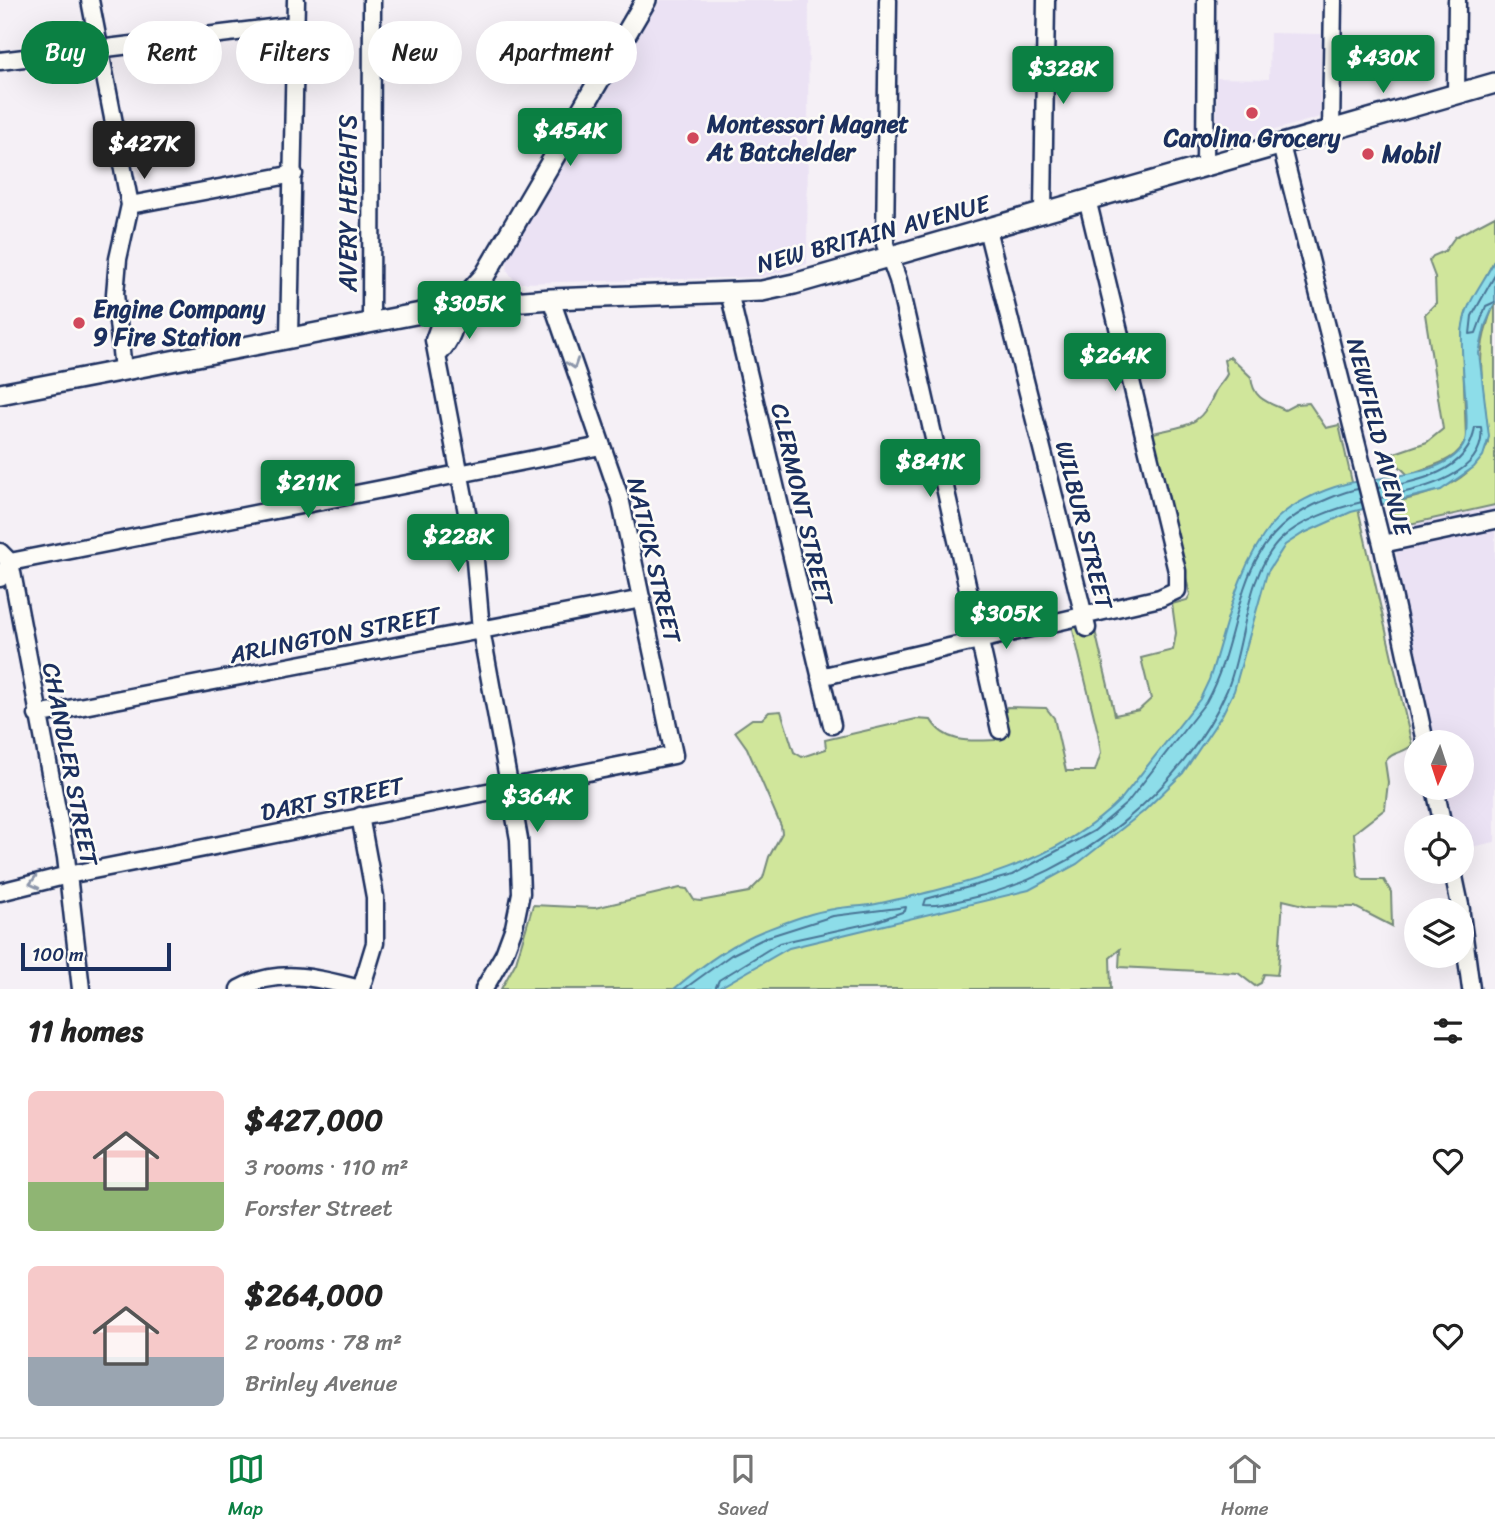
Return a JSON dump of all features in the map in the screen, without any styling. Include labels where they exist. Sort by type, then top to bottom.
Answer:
[{"type":"main road","points":[[457,306],[485,275],[646,0]]},
{"type":"main road","name":"NEW BRITAIN AVENUE","points":[[0,394],[457,306],[551,299],[762,291],[794,285],[1495,83]]},
{"type":"street","points":[[90,0],[94,21]]},
{"type":"street","points":[[295,21],[296,0]]},
{"type":"street","name":"AVERY HEIGHTS","points":[[371,321],[372,0]]},
{"type":"street","points":[[887,0],[884,238],[898,280],[1000,730]]},
{"type":"street","points":[[1043,212],[1046,0]]},
{"type":"street","points":[[1205,167],[1206,0]]},
{"type":"street","points":[[1331,131],[1333,0]]},
{"type":"street","points":[[1456,95],[1457,0]]},
{"type":"street","points":[[109,49],[236,33]]},
{"type":"street","points":[[0,61],[21,59]]},
{"type":"street","points":[[107,84],[130,205],[118,258],[115,294],[123,370]]},
{"type":"street","points":[[289,337],[295,84]]},
{"type":"street","name":"NEWFIELD AVENUE","points":[[1282,145],[1377,521],[1422,730]]},
{"type":"street","points":[[130,205],[294,174]]},
{"type":"street","points":[[820,677],[981,638],[1085,621],[1160,598],[1177,590],[1177,571],[1087,200]]},
{"type":"street","name":"WILBUR STREET","points":[[987,229],[1085,621]]},
{"type":"street","name":"CLERMONT STREET","points":[[729,292],[832,725]]},
{"type":"street","name":"NATICK STREET","points":[[551,299],[621,498],[674,755]]},
{"type":"street","points":[[457,306],[442,318],[434,340],[474,549],[481,630],[519,839],[521,892],[504,954],[484,989]]},
{"type":"street","points":[[0,579],[5,557],[601,446]]},
{"type":"street","points":[[1382,544],[1495,520]]},
{"type":"street","name":"CHANDLER STREET","points":[[5,557],[68,875],[81,989]]},
{"type":"street","name":"ARLINGTON STREET","points":[[37,715],[642,600]]},
{"type":"street","name":"DART STREET","points":[[0,892],[68,875],[674,755]]},
{"type":"street","points":[[239,989],[274,976],[296,976],[360,989],[375,943],[375,897],[360,816]]},
{"type":"street","points":[[1468,968],[1471,989]]},
{"type":"shaded area","name":"Montessori Magnet At Batchelder","points":[[660,0],[809,0],[807,264],[763,277],[521,283],[514,280],[507,270],[508,256],[610,84],[637,84],[637,39]]},
{"type":"shaded area","points":[[1270,33],[1321,34],[1320,117],[1216,147],[1217,78],[1269,79]]},
{"type":"shaded area","points":[[1495,505],[1495,842],[1474,846],[1474,814],[1450,814],[1448,800],[1474,800],[1474,730],[1431,730],[1397,574],[1396,522],[1406,525]]},
{"type":"green space","points":[[1495,216],[1495,259],[1466,313],[1462,332],[1466,439],[1449,459],[1408,475],[1393,460],[1392,454],[1427,442],[1443,429],[1425,314],[1436,303],[1435,277],[1429,261],[1433,256],[1445,251],[1455,237]]},
{"type":"green space","points":[[1495,303],[1495,505],[1405,525],[1396,522],[1388,504],[1447,486],[1471,469],[1488,443],[1481,357],[1487,323]]},
{"type":"green space","points":[[1230,357],[1251,377],[1258,395],[1267,402],[1285,410],[1296,404],[1309,403],[1326,428],[1339,425],[1409,730],[1404,730],[1404,750],[1385,762],[1388,782],[1385,809],[1354,833],[1358,876],[1364,880],[1384,880],[1391,892],[1392,926],[1355,907],[1308,906],[1283,900],[1277,975],[1264,974],[1261,983],[1255,986],[1238,973],[1119,967],[1120,949],[1110,958],[1111,989],[501,989],[516,962],[533,905],[595,908],[680,888],[687,889],[694,900],[700,901],[749,892],[763,878],[769,857],[782,833],[781,826],[747,748],[735,731],[752,719],[762,719],[769,712],[781,711],[794,752],[802,757],[826,749],[825,740],[916,719],[931,720],[937,728],[951,737],[977,741],[995,740],[994,732],[1008,729],[1004,713],[1007,707],[1046,708],[1054,718],[1066,771],[1095,771],[1101,753],[1098,733],[1072,626],[1093,622],[1115,715],[1139,710],[1151,699],[1141,658],[1173,650],[1176,633],[1172,604],[1187,600],[1190,595],[1153,433],[1192,423],[1204,412],[1226,377],[1224,360]]},
{"type":"water","points":[[1495,259],[1495,303],[1485,326],[1479,353],[1489,437],[1483,456],[1474,467],[1441,490],[1351,512],[1302,534],[1285,545],[1267,573],[1234,691],[1222,715],[1183,773],[1143,812],[1077,864],[1029,890],[789,948],[717,989],[674,989],[739,942],[798,918],[941,889],[1007,869],[1069,839],[1097,820],[1122,798],[1200,699],[1209,680],[1227,619],[1249,561],[1259,542],[1278,517],[1305,499],[1336,487],[1408,474],[1441,464],[1463,446],[1467,423],[1462,351],[1464,320]]},
{"type":"place","name":"Carolina Grocery","points":[[1252,113]]},
{"type":"place","name":"Montessori Magnet At Batchelder","points":[[693,138]]},
{"type":"place","name":"Mobil","points":[[1368,154]]},
{"type":"place","name":"Engine Company 9 Fire Station","points":[[79,323]]}]
